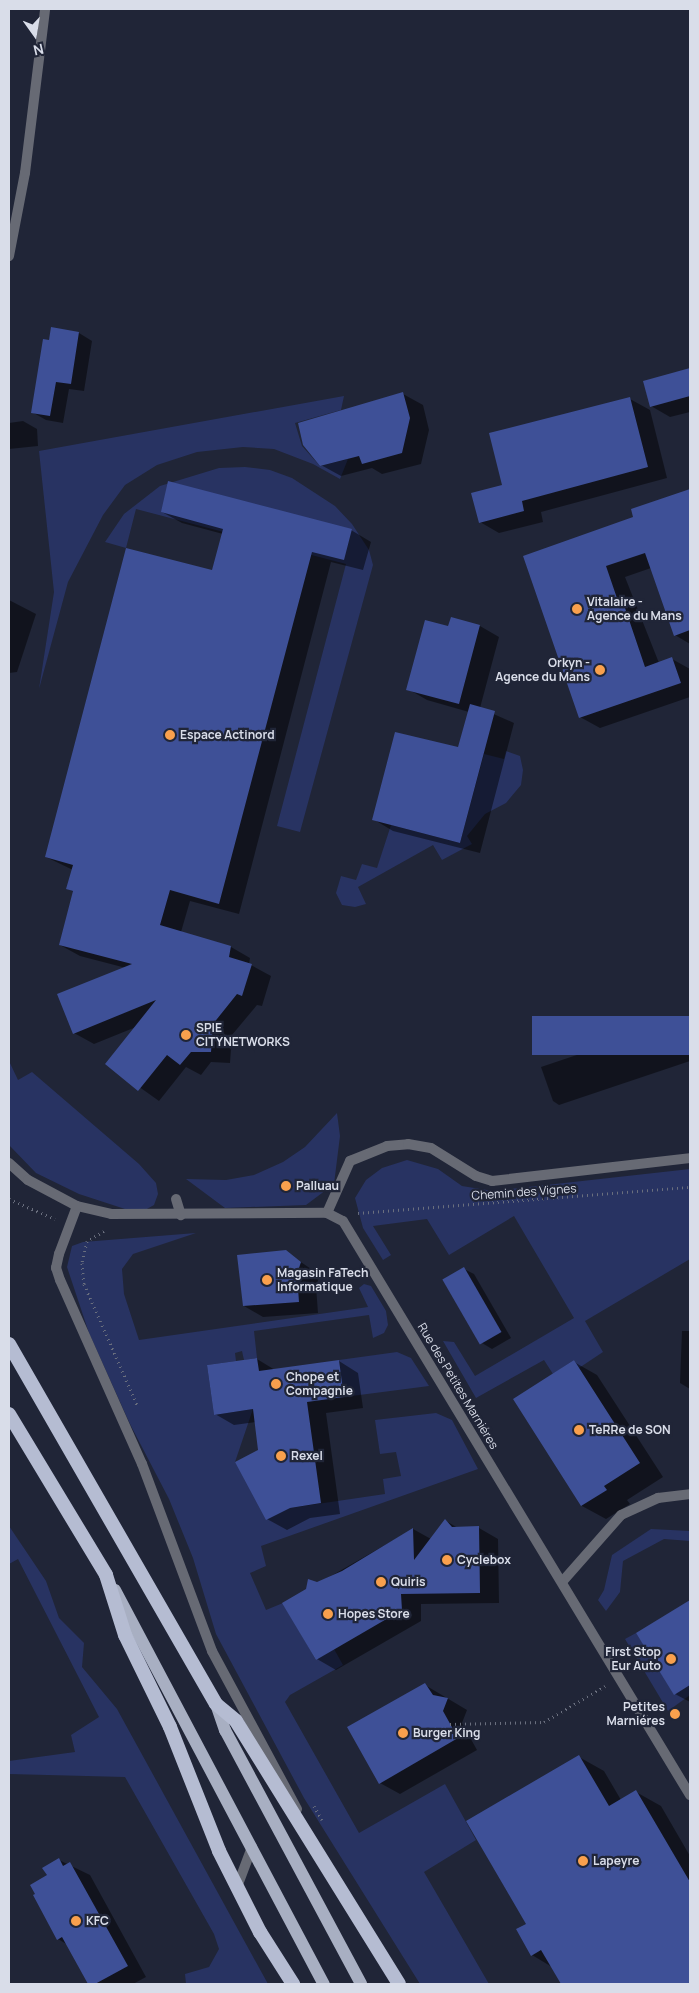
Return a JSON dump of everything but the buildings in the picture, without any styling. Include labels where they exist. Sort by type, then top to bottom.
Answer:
[{"type":"highway","points":[[9,1344],[216,1704],[236,1721],[398,1984]]},
{"type":"highway","points":[[9,1414],[106,1575],[125,1635],[170,1727],[219,1852],[293,1984]]},
{"type":"main road","points":[[106,1575],[324,1984]]},
{"type":"main road","points":[[216,1704],[225,1730],[361,1984]]},
{"type":"street","points":[[9,256],[25,173],[45,9]]},
{"type":"street","points":[[9,1162],[28,1180],[76,1206],[111,1214],[181,1214],[328,1213],[350,1161],[386,1146],[408,1144],[430,1148],[476,1176],[492,1181],[690,1158]]},
{"type":"street","points":[[176,1199],[181,1214]]},
{"type":"street","points":[[76,1206],[59,1254],[56,1268],[60,1280],[142,1464],[212,1651],[286,1786],[320,1860]]},
{"type":"street","name":"Rue des Petites Marniéres","points":[[328,1213],[343,1221],[690,1795]]},
{"type":"street","points":[[562,1582],[622,1515],[658,1498],[690,1494]]},
{"type":"street","points":[[237,1887],[252,1847]]},
{"type":"path","name":"Chemin des Vignes","points":[[360,1213],[690,1187]]},
{"type":"path","points":[[95,1234],[87,1241],[83,1256],[84,1284],[140,1413]]},
{"type":"path","points":[[450,1724],[544,1722],[619,1677]]},
{"type":"path","points":[[310,1798],[324,1823]]},
{"type":"shaded area","points":[[344,396],[341,410],[295,423],[302,446],[320,466],[348,459],[340,479],[313,464],[274,449],[243,447],[197,452],[157,465],[125,485],[103,515],[68,582],[39,689],[54,592],[39,451]]},
{"type":"shaded area","points":[[245,467],[270,470],[292,478],[335,506],[352,524],[369,550],[373,565],[300,832],[277,826],[346,564],[136,509],[126,548],[105,542],[124,514],[160,486],[219,468]]},
{"type":"shaded area","points":[[506,751],[520,756],[523,770],[521,785],[506,803],[485,814],[467,836],[472,844],[442,860],[433,845],[358,887],[366,904],[355,907],[342,905],[336,893],[341,876],[356,880],[362,864],[377,868],[391,825],[460,843],[484,754],[504,759]]},
{"type":"shaded area","points":[[9,1061],[18,1080],[32,1072],[139,1164],[156,1183],[158,1194],[154,1205],[145,1210],[125,1209],[79,1194],[36,1173],[9,1145]]},
{"type":"shaded area","points":[[337,1113],[340,1136],[334,1184],[306,1205],[225,1208],[186,1179],[226,1180],[254,1175],[283,1162],[305,1147]]},
{"type":"shaded area","points":[[407,1160],[438,1169],[462,1186],[493,1191],[690,1169],[690,1259],[585,1321],[603,1352],[579,1368],[574,1360],[553,1374],[544,1360],[476,1398],[443,1341],[454,1342],[475,1376],[574,1318],[514,1216],[449,1255],[427,1219],[373,1226],[391,1255],[383,1260],[363,1228],[355,1198],[366,1180],[382,1168]]},
{"type":"shaded area","points":[[196,1233],[133,1254],[122,1269],[124,1294],[139,1340],[368,1307],[359,1288],[364,1284],[371,1286],[386,1311],[388,1325],[384,1333],[373,1338],[369,1315],[254,1331],[257,1358],[244,1360],[242,1351],[235,1353],[236,1361],[207,1365],[214,1415],[253,1409],[235,1462],[290,1508],[385,1494],[383,1479],[401,1476],[396,1452],[380,1454],[375,1420],[436,1413],[452,1420],[478,1469],[261,1546],[266,1566],[250,1573],[266,1610],[283,1603],[316,1660],[334,1649],[343,1665],[290,1695],[285,1702],[359,1833],[445,1784],[476,1840],[424,1872],[489,1984],[420,1984],[304,1798],[216,1634],[193,1558],[169,1499],[130,1424],[89,1333],[67,1267],[72,1246],[83,1242]]},
{"type":"shaded area","points":[[397,1352],[411,1358],[429,1386],[344,1397],[339,1360]]},
{"type":"shaded area","points":[[9,1526],[46,1581],[59,1618],[84,1643],[82,1667],[117,1709],[268,1984],[186,1984],[185,1974],[209,1967],[219,1949],[214,1934],[125,1777],[9,1774],[9,1761],[75,1752],[71,1735],[99,1717],[18,1559],[9,1564]]},
{"type":"shaded area","points":[[651,1529],[690,1531],[690,1541],[664,1539],[623,1561],[620,1592],[606,1611],[598,1600],[604,1590],[612,1555]]},
{"type":"shaded area","points":[[636,1633],[675,1694],[690,1685],[690,1695],[668,1711],[625,1639]]},
{"type":"place","name":"Vitalaire - Agence du Mans","points":[[577,609]]},
{"type":"place","name":"Orkyn - Agence du Mans","points":[[600,670]]},
{"type":"place","name":"Espace Actinord","points":[[170,735]]},
{"type":"place","name":"SPIE CITYNETWORKS","points":[[186,1035]]},
{"type":"place","name":"Palluau","points":[[286,1186]]},
{"type":"place","name":"Magasin FaTech Informatique","points":[[267,1280]]},
{"type":"place","name":"Chope et Compagnie","points":[[276,1384]]},
{"type":"place","name":"TeRRe de SON","points":[[579,1430]]},
{"type":"place","name":"Rexel","points":[[281,1456]]},
{"type":"place","name":"Cyclebox","points":[[447,1560]]},
{"type":"place","name":"Quiris","points":[[381,1582]]},
{"type":"place","name":"Hopes Store","points":[[328,1614]]},
{"type":"place","name":"First Stop Eur Auto","points":[[671,1659]]},
{"type":"place","name":"Petites Marniéres","points":[[675,1714]]},
{"type":"place","name":"Burger King","points":[[403,1733]]},
{"type":"place","name":"Lapeyre","points":[[583,1861]]},
{"type":"place","name":"KFC","points":[[76,1921]]}]
